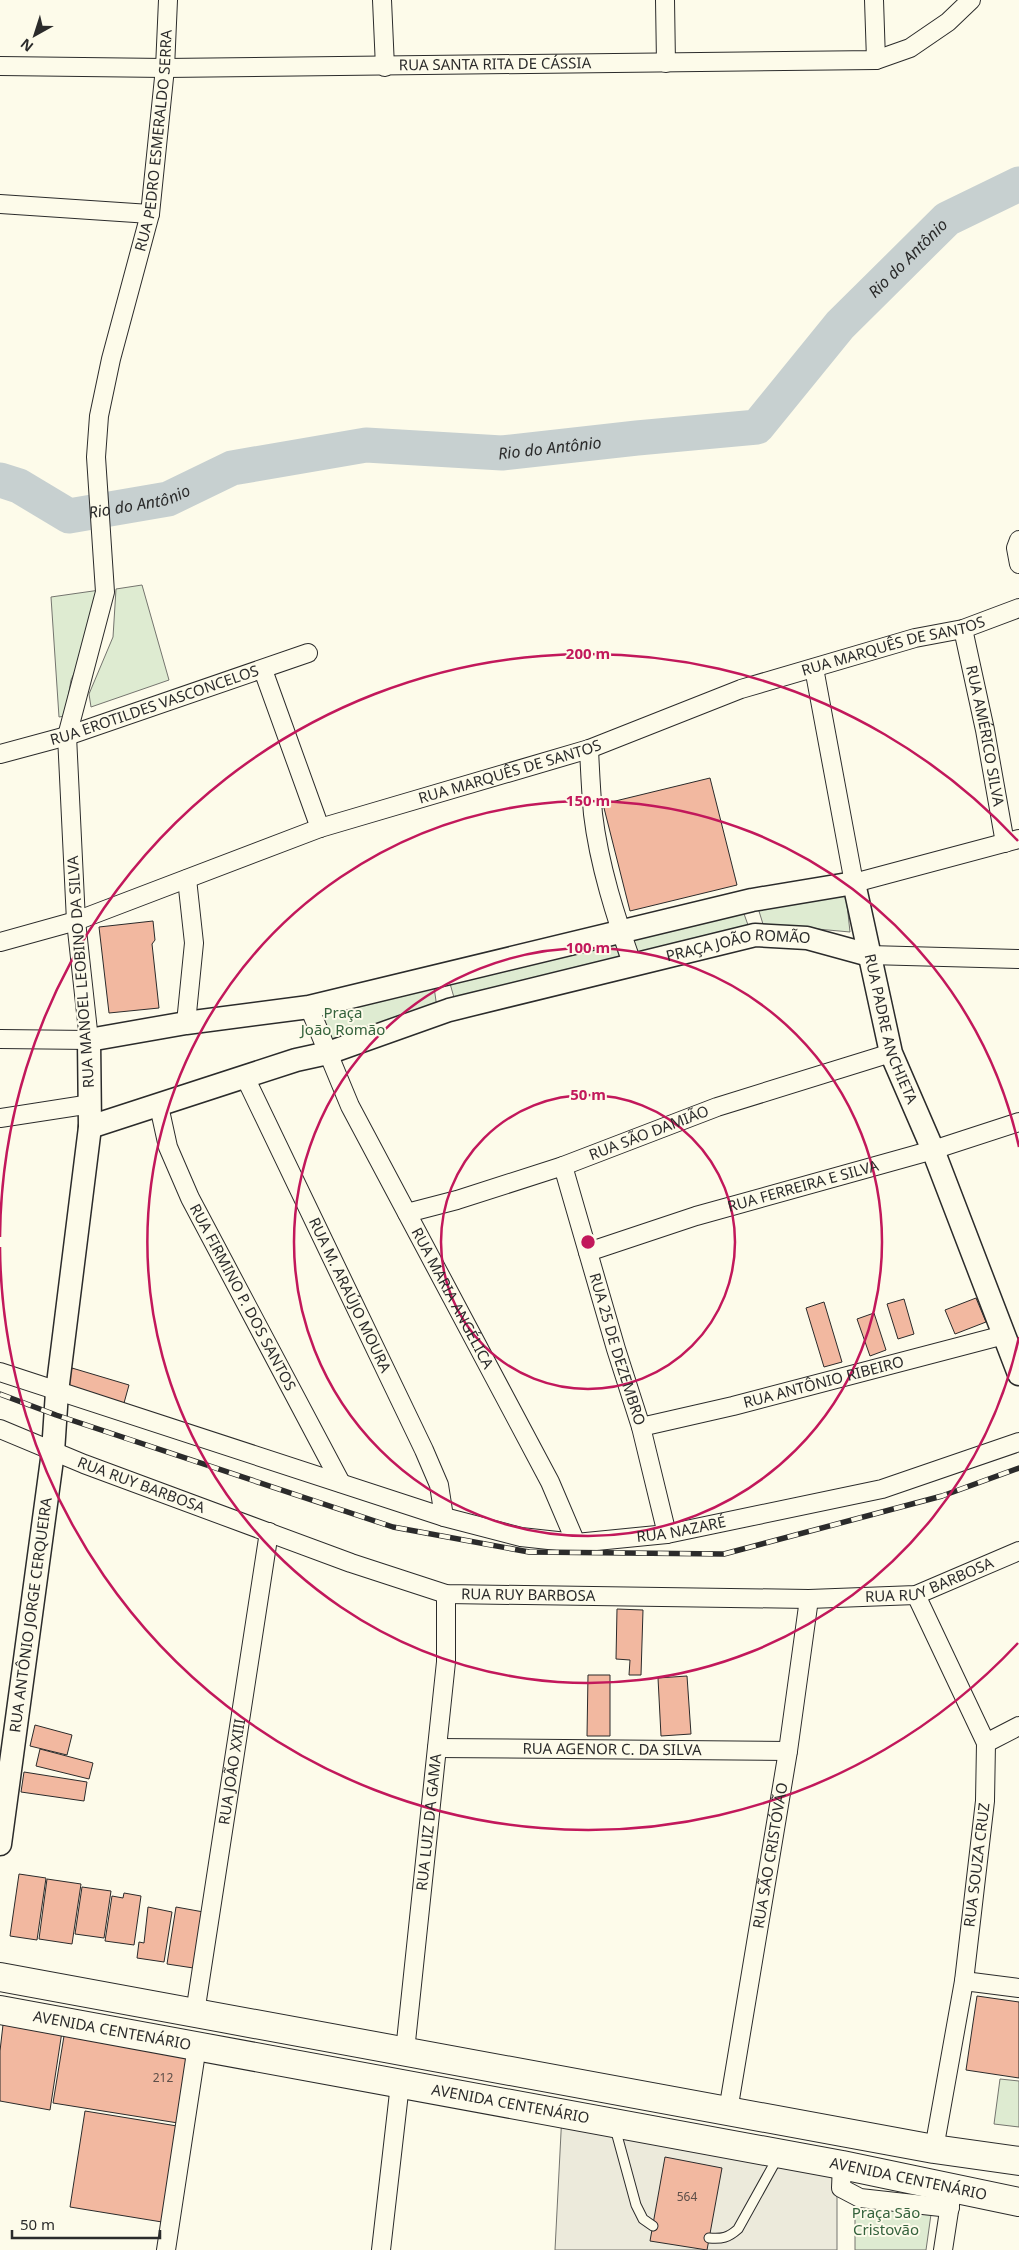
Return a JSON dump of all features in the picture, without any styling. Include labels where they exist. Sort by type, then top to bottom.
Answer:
[{"type":"main road","name":"AVENIDA CENTENÁRIO","points":[[0,1977],[934,2149],[1019,2161]]},
{"type":"main road","points":[[109,2031],[114,1997]]},
{"type":"main road","name":"AVENIDA CENTENÁRIO","points":[[0,2010],[614,2125],[842,2165],[951,2198],[1019,2202]]},
{"type":"main road","points":[[614,2125],[618,2109],[626,2092]]},
{"type":"main road","points":[[779,2119],[779,2154]]},
{"type":"street","name":"RUA PEDRO ESMERALDO SERRA","points":[[105,592],[96,457],[98,416],[150,214],[165,68],[168,0]]},
{"type":"street","points":[[382,0],[385,67]]},
{"type":"street","points":[[665,0],[666,63]]},
{"type":"street","points":[[874,0],[876,60]]},
{"type":"street","name":"RUA SANTA RITA DE CÁSSIA","points":[[0,66],[165,68],[385,67],[876,60],[910,48],[948,22],[971,0]]},
{"type":"street","points":[[0,204],[150,214]]},
{"type":"street","name":"RUA MANOEL LEOBINO DA SILVA","points":[[56,1415],[57,1392],[90,1127],[91,1104],[89,1040],[76,921],[67,736],[105,592]]},
{"type":"street","name":"RUA MARQUÊS DE SANTOS","points":[[0,942],[76,921],[320,828],[589,749],[741,689],[916,638],[963,629],[1019,608]]},
{"type":"street","name":"RUA AMÉRICO SILVA","points":[[963,629],[1012,841]]},
{"type":"street","name":"RUA EROTILDES VASCONCELOS","points":[[0,754],[67,736],[158,703],[263,670],[308,653]]},
{"type":"street","name":"RUA PADRE ANCHIETA","points":[[814,668],[854,883],[891,1053],[933,1150],[1019,1374]]},
{"type":"street","points":[[263,670],[320,828]]},
{"type":"street","points":[[589,749],[593,815],[602,860],[621,932],[633,966]]},
{"type":"street","points":[[0,1039],[89,1040],[186,1023],[309,1007],[752,900],[854,883],[1012,841]]},
{"type":"street","points":[[186,1023],[194,943],[187,880]]},
{"type":"street","points":[[752,900],[755,935]]},
{"type":"street","name":"PRAÇA JOÃO ROMÃO","points":[[90,1127],[296,1060],[328,1053],[449,1010],[755,935],[807,938],[869,955]]},
{"type":"street","points":[[869,955],[1019,959]]},
{"type":"street","points":[[443,976],[449,1010]]},
{"type":"street","name":"RUA MARIA ANGÉLICA","points":[[309,1007],[350,1106],[550,1482],[576,1543]]},
{"type":"street","name":"RUA SÃO DAMIÃO","points":[[406,1213],[457,1200],[564,1166],[717,1107],[891,1053]]},
{"type":"street","name":"RUA M. ARAÚJO MOURA","points":[[245,1077],[424,1450],[439,1485],[444,1517]]},
{"type":"street","points":[[0,1118],[91,1104]]},
{"type":"street","name":"RUA FIRMINO P. DOS SANTOS","points":[[159,1106],[168,1147],[190,1198],[341,1483]]},
{"type":"street","name":"RUA FERREIRA E SILVA","points":[[588,1252],[696,1216],[933,1150],[1019,1122]]},
{"type":"street","name":"RUA 25 DE DEZEMBRO","points":[[564,1166],[641,1427],[667,1534]]},
{"type":"street","name":"RUA ANTÔNIO RIBEIRO","points":[[641,1427],[733,1406],[1004,1335]]},
{"type":"street","name":"RUA NAZARÉ","points":[[0,1372],[444,1517],[521,1537],[576,1543],[667,1534],[882,1490],[1019,1442]]},
{"type":"street","name":"RUA ANTÔNIO JORGE CERQUEIRA","points":[[0,1844],[53,1452],[56,1415]]},
{"type":"street","name":"RUA RUY BARBOSA","points":[[0,1428],[53,1452],[351,1564],[446,1594],[809,1599],[916,1594],[1019,1551]]},
{"type":"street","name":"RUA JOÃO XXIII","points":[[194,2013],[269,1532]]},
{"type":"street","name":"RUA LUIZ DA GAMA","points":[[405,2051],[446,1662],[446,1594]]},
{"type":"street","name":"RUA SOUZA CRUZ","points":[[916,1594],[986,1743],[985,1801],[964,1981],[934,2149]]},
{"type":"street","name":"RUA SÃO CRISTÓVÃO","points":[[728,2111],[788,1751],[809,1599]]},
{"type":"street","points":[[986,1743],[1019,1726]]},
{"type":"street","name":"RUA AGENOR C. DA SILVA","points":[[438,1748],[788,1751]]},
{"type":"street","points":[[964,1981],[1019,1988]]},
{"type":"street","points":[[166,2250],[197,2046]]},
{"type":"street","points":[[381,2250],[400,2084]]},
{"type":"street","points":[[943,2250],[951,2198]]},
{"type":"lane","points":[[614,2125],[636,2205],[643,2219],[653,2226]]},
{"type":"lane","points":[[709,2238],[722,2239],[732,2235],[738,2229],[779,2154]]},
{"type":"green space","points":[[142,585],[169,680],[91,707],[89,694],[113,637],[116,589]]},
{"type":"green space","points":[[100,590],[89,640],[71,680],[65,716],[59,717],[51,597]]},
{"type":"green space","points":[[846,895],[850,932],[763,924],[758,908]]},
{"type":"green space","points":[[743,911],[748,925],[640,955],[631,938]]},
{"type":"green space","points":[[614,940],[620,959],[455,1001],[449,980]]},
{"type":"green space","name":"Praça João Romão","points":[[434,987],[437,1008],[328,1042],[321,1010]]},
{"type":"green space","points":[[1000,2079],[1019,2081],[1019,2127],[994,2124]]},
{"type":"green space","name":"Praça São Cristovão","points":[[855,2189],[933,2200],[926,2250],[855,2250]]},
{"type":"shaded area","points":[[562,2113],[837,2162],[837,2250],[555,2250]]},
{"type":"building","points":[[710,778],[737,885],[630,911],[603,804]]},
{"type":"building","points":[[153,921],[155,940],[152,944],[159,1008],[109,1013],[99,927]]},
{"type":"building","points":[[976,1298],[986,1322],[955,1334],[945,1310]]},
{"type":"building","points":[[904,1299],[914,1334],[898,1339],[887,1304]]},
{"type":"building","points":[[824,1302],[842,1362],[824,1367],[806,1308]]},
{"type":"building","points":[[874,1313],[886,1350],[870,1356],[857,1319]]},
{"type":"building","points":[[72,1368],[129,1385],[124,1403],[67,1387]]},
{"type":"building","points":[[617,1609],[643,1610],[641,1675],[629,1675],[630,1660],[616,1659]]},
{"type":"building","points":[[588,1675],[610,1675],[610,1736],[587,1736]]},
{"type":"building","points":[[687,1676],[691,1734],[661,1736],[658,1678]]},
{"type":"building","points":[[35,1725],[72,1735],[67,1755],[30,1746]]},
{"type":"building","points":[[40,1749],[93,1763],[89,1779],[36,1766]]},
{"type":"building","points":[[24,1772],[87,1782],[84,1801],[21,1792]]},
{"type":"building","points":[[19,1874],[46,1878],[37,1940],[10,1936]]},
{"type":"building","points":[[47,1879],[81,1884],[72,1944],[39,1939]]},
{"type":"building","points":[[82,1887],[111,1891],[104,1938],[75,1934]]},
{"type":"building","points":[[124,1893],[141,1896],[134,1945],[105,1941],[112,1896],[123,1898]]},
{"type":"building","points":[[148,1907],[172,1912],[164,1962],[137,1958],[139,1942],[144,1943]]},
{"type":"building","points":[[176,1907],[209,1913],[200,1969],[167,1964]]},
{"type":"building","points":[[977,1996],[1019,2002],[1019,2078],[966,2070]]},
{"type":"building","points":[[4,2016],[63,2025],[50,2110],[0,2101],[0,2051]]},
{"type":"building","points":[[65,2030],[190,2051],[178,2123],[53,2103]]},
{"type":"building","points":[[85,2111],[177,2126],[162,2222],[70,2207]]},
{"type":"building","points":[[665,2157],[722,2168],[707,2250],[650,2241]]},
{"type":"waterway","name":"Rio do Antônio","points":[[0,480],[19,486],[69,516],[168,499],[232,468],[366,445],[502,453],[757,427],[840,325],[947,219],[1019,184]]},
{"type":"railway","points":[[0,1394],[56,1415],[393,1527],[529,1552],[724,1554],[942,1496],[1019,1468]]}]
